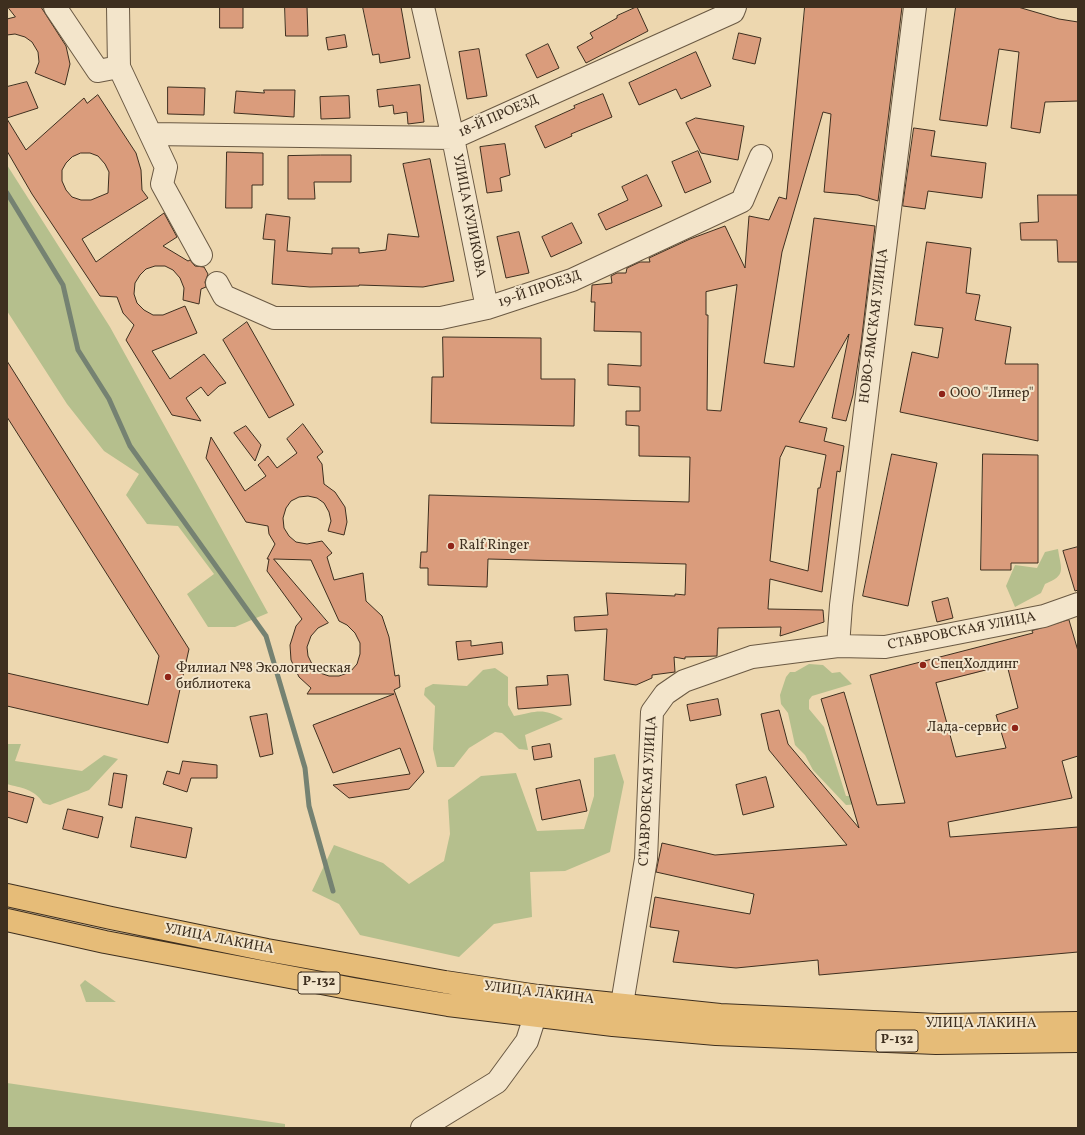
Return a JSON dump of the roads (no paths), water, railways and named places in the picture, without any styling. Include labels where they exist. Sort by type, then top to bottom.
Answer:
[{"type":"highway","name":"УЛИЦА ЛАКИНА","points":[[7,895],[267,950],[445,982],[538,996],[720,1015],[938,1025],[1078,1023]]},
{"type":"highway","name":"УЛИЦА ЛАКИНА","points":[[7,920],[105,942],[353,990],[448,1005],[535,1016],[716,1034],[936,1043],[1078,1042]]},
{"type":"street","points":[[55,7],[98,71],[120,67]]},
{"type":"street","points":[[118,7],[120,67],[166,167],[162,184],[201,255]]},
{"type":"street","name":"УЛИЦА КУЛИКОВА","points":[[423,7],[453,138],[487,308]]},
{"type":"street","name":"НОВО-ЯМСКАЯ УЛИЦА","points":[[838,646],[841,605],[876,306],[915,7]]},
{"type":"street","name":"18-Й ПРОЕЗД","points":[[151,134],[453,138],[734,9]]},
{"type":"street","name":"19-Й ПРОЕЗД","points":[[216,283],[224,296],[274,318],[441,318],[487,308],[572,280],[742,201],[761,156]]},
{"type":"street","name":"СТАВРОВСКАЯ УЛИЦА","points":[[622,1004],[646,859],[652,712],[665,694],[684,681],[752,657],[838,646],[885,647],[1044,616],[1078,604]]},
{"type":"street","points":[[422,1128],[497,1082],[527,1041],[535,1016]]},
{"type":"waterway","points":[[7,193],[63,285],[78,350],[109,399],[130,446],[266,636],[305,768],[309,806],[333,891]]},
{"type":"place","name":"ООО \"Линер\"","points":[[942,394]]},
{"type":"place","name":"Ralf Ringer","points":[[451,546]]},
{"type":"place","name":"СпецХолдинг","points":[[923,665]]},
{"type":"place","name":"Филиал №8 Экологическая библиотека","points":[[168,677]]},
{"type":"place","name":"Лада-сервис","points":[[1015,728]]}]
